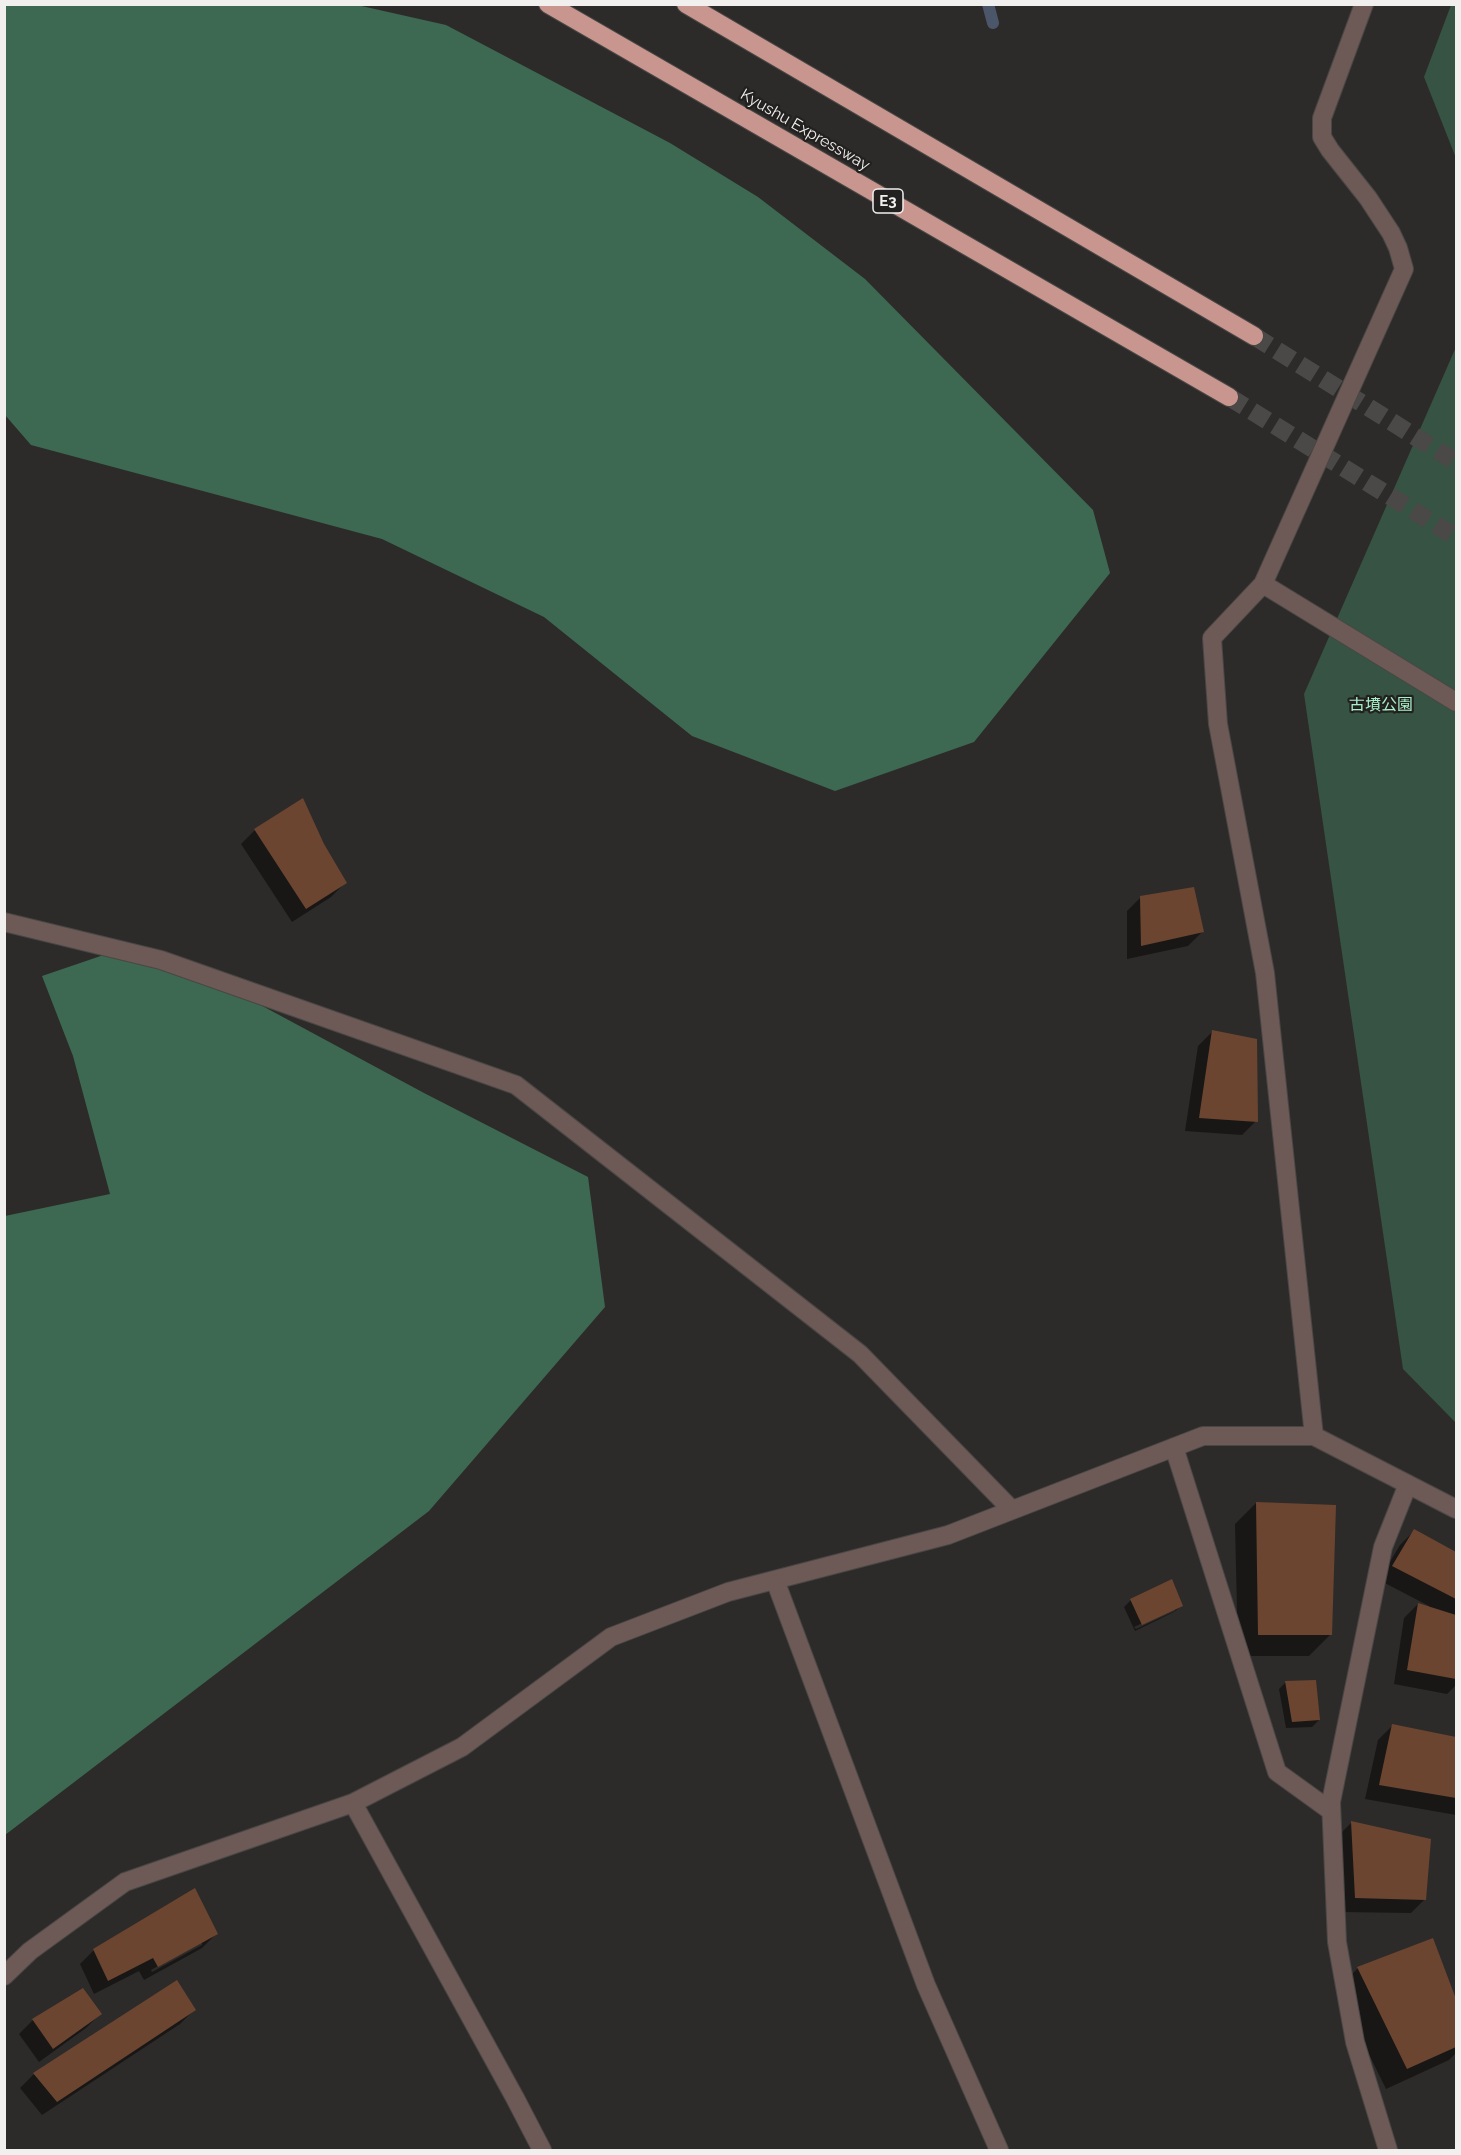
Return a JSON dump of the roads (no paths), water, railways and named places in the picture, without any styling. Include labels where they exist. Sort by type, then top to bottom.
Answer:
[{"type":"highway","name":"Kyushu Expressway","points":[[548,4],[1228,397]]},
{"type":"highway","points":[[686,4],[1254,336]]},
{"type":"street","points":[[1314,1436],[1265,974],[1218,724],[1212,638],[1263,584],[1404,269],[1391,233],[1322,137],[1322,118],[1364,4]]},
{"type":"street","points":[[1263,584],[1456,702]]},
{"type":"street","points":[[4,922],[161,960],[516,1085],[860,1354],[1012,1510]]},
{"type":"street","points":[[4,1976],[30,1951],[125,1881],[353,1803],[462,1747],[610,1637],[728,1592],[948,1535],[1203,1436],[1314,1436],[1456,1509]]},
{"type":"street","points":[[1174,1447],[1277,1772],[1332,1811]]},
{"type":"street","points":[[1388,2151],[1355,2042],[1337,1942],[1332,1811],[1333,1791],[1383,1547],[1408,1484]]},
{"type":"street","points":[[775,1580],[926,1985],[999,2151]]},
{"type":"street","points":[[353,1803],[542,2151]]},
{"type":"waterway","points":[[988,4],[993,23]]},
{"type":"tunnel","points":[[1254,336],[1456,462]]},
{"type":"tunnel","points":[[1229,397],[1456,537]]},
{"type":"park label","name":"古墳公園","points":[[1381,705]]}]
